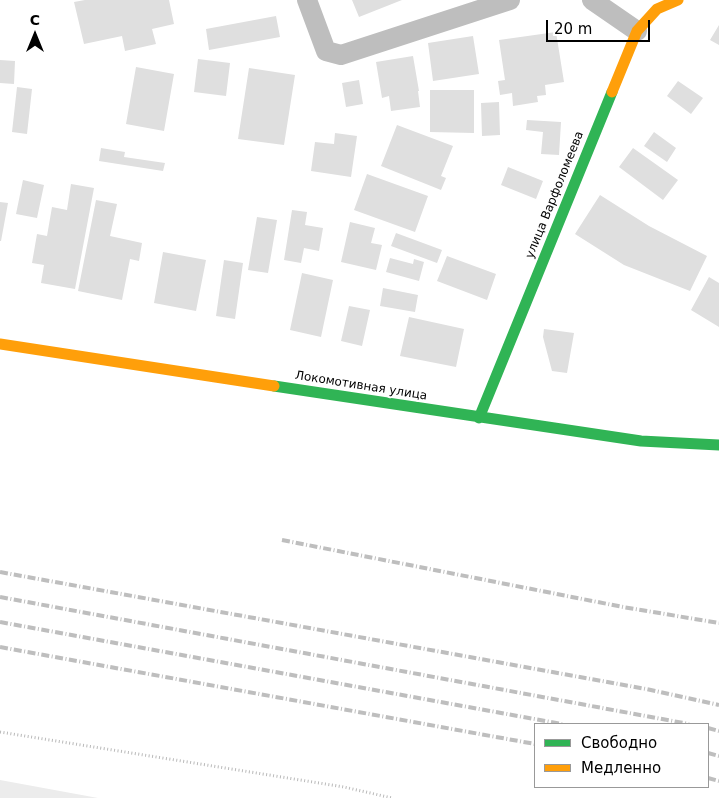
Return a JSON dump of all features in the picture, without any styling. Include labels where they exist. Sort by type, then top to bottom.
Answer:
[{"type":"street","name":"улица Варфоломеева","points":[[479,418],[637,30],[657,9],[678,0]]},
{"type":"street","name":"Локомотивная улица","points":[[0,344],[641,441],[719,445]]},
{"type":"lane","points":[[307,0],[326,51],[341,55],[510,0]]},
{"type":"lane","points":[[592,0],[637,30]]},
{"type":"path","points":[[0,732],[344,788],[392,798]]},
{"type":"shaded area","points":[[0,780],[98,798],[0,798]]},
{"type":"building","points":[[85,0],[169,0],[174,24],[152,29],[156,44],[125,51],[122,36],[84,44],[74,2]]},
{"type":"building","points":[[352,0],[402,0],[359,17]]},
{"type":"building","points":[[276,16],[280,37],[209,50],[206,29]]},
{"type":"building","points":[[719,25],[719,45],[710,40]]},
{"type":"building","points":[[556,32],[564,82],[545,85],[546,95],[537,96],[538,102],[513,106],[512,93],[500,95],[498,81],[505,80],[499,40]]},
{"type":"building","points":[[473,36],[479,74],[433,81],[428,43]]},
{"type":"building","points":[[413,56],[420,107],[391,111],[389,96],[382,98],[376,62]]},
{"type":"building","points":[[198,59],[230,63],[226,96],[194,92]]},
{"type":"building","points":[[0,60],[15,61],[14,84],[0,83]]},
{"type":"building","points":[[136,67],[174,74],[164,131],[126,124]]},
{"type":"building","points":[[249,68],[295,75],[284,145],[238,139]]},
{"type":"building","points":[[359,80],[363,104],[346,107],[342,83]]},
{"type":"building","points":[[678,81],[703,98],[691,114],[667,96]]},
{"type":"building","points":[[17,87],[32,89],[27,134],[12,132]]},
{"type":"building","points":[[430,90],[474,90],[474,133],[430,132]]},
{"type":"building","points":[[499,102],[500,135],[482,136],[481,103]]},
{"type":"building","points":[[527,120],[561,122],[559,155],[541,154],[543,132],[526,130]]},
{"type":"building","points":[[397,125],[453,146],[441,176],[446,178],[441,190],[381,166]]},
{"type":"building","points":[[654,132],[676,148],[667,162],[644,146]]},
{"type":"building","points":[[335,133],[357,136],[351,177],[311,171],[315,142],[334,144]]},
{"type":"building","points":[[101,148],[125,152],[124,157],[165,163],[163,171],[99,161]]},
{"type":"building","points":[[633,148],[678,180],[663,200],[619,167]]},
{"type":"building","points":[[508,167],[543,181],[536,199],[501,185]]},
{"type":"building","points":[[367,174],[428,196],[415,232],[354,210]]},
{"type":"building","points":[[23,180],[44,185],[37,218],[16,214]]},
{"type":"building","points":[[71,184],[94,188],[75,289],[41,283],[44,265],[32,263],[37,234],[47,236],[52,207],[67,210]]},
{"type":"building","points":[[600,195],[649,226],[707,256],[690,291],[624,265],[575,234]]},
{"type":"building","points":[[96,200],[117,204],[110,236],[142,243],[139,261],[130,259],[122,300],[78,291]]},
{"type":"building","points":[[0,202],[8,203],[1,241],[0,241]]},
{"type":"building","points":[[292,210],[307,212],[305,225],[323,228],[319,251],[304,248],[301,263],[284,260]]},
{"type":"building","points":[[257,217],[277,220],[268,273],[248,270]]},
{"type":"building","points":[[350,222],[375,228],[371,243],[382,245],[376,270],[341,262]]},
{"type":"building","points":[[396,233],[442,250],[437,263],[391,246]]},
{"type":"building","points":[[163,252],[206,260],[196,311],[154,303]]},
{"type":"building","points":[[447,256],[496,274],[487,300],[437,281]]},
{"type":"building","points":[[390,258],[413,264],[414,259],[424,262],[419,281],[386,272]]},
{"type":"building","points":[[224,260],[243,263],[235,319],[216,316]]},
{"type":"building","points":[[302,273],[333,280],[321,337],[290,330]]},
{"type":"building","points":[[709,277],[719,283],[719,327],[691,310]]},
{"type":"building","points":[[383,288],[418,295],[415,312],[380,306]]},
{"type":"building","points":[[349,306],[370,310],[362,346],[341,341]]},
{"type":"building","points":[[409,317],[464,329],[456,367],[400,356]]},
{"type":"building","points":[[544,329],[574,333],[567,373],[552,371],[543,337]]},
{"type":"railway","points":[[282,540],[623,607],[719,623]]},
{"type":"railway","points":[[0,572],[646,689],[719,705]]},
{"type":"railway","points":[[0,597],[684,723]]},
{"type":"railway","points":[[0,622],[556,723]]},
{"type":"railway","points":[[0,647],[534,744]]},
{"type":"railway","points":[[709,728],[719,731]]},
{"type":"railway","points":[[709,753],[719,756]]},
{"type":"railway","points":[[709,778],[719,781]]},
{"type":"traffic: fast","points":[[479,418],[612,92]]},
{"type":"traffic: fast","points":[[274,386],[641,441],[719,445]]},
{"type":"traffic: slow","points":[[612,92],[637,31],[657,9],[678,0]]},
{"type":"traffic: slow","points":[[0,344],[274,386]]}]
